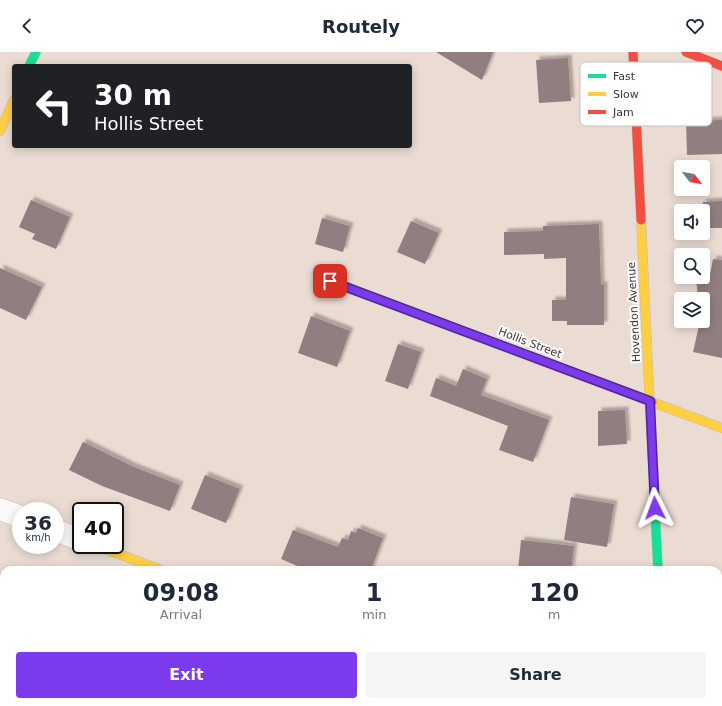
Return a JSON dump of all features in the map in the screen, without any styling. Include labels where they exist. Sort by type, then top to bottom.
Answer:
[{"type":"street","points":[[31,64],[36,52]]},
{"type":"street","name":"Hovendon Avenue","points":[[633,52],[633,62]]},
{"type":"street","points":[[686,52],[712,62]]},
{"type":"street","points":[[712,62],[722,66]]},
{"type":"street","points":[[0,131],[12,104]]},
{"type":"street","name":"Hovendon Avenue","points":[[637,126],[658,566]]},
{"type":"street","name":"Hollis Street","points":[[330,281],[722,428]]},
{"type":"street","points":[[0,509],[12,514]]},
{"type":"street","points":[[119,554],[150,566]]},
{"type":"building","points":[[436,52],[493,52],[482,80]]},
{"type":"building","points":[[568,58],[571,101],[539,103],[536,60]]},
{"type":"building","points":[[712,120],[722,120],[722,154],[687,155],[686,126],[712,126]]},
{"type":"building","points":[[31,200],[70,217],[56,249],[32,239],[35,234],[19,227]]},
{"type":"building","points":[[722,201],[722,228],[710,228],[710,204],[703,204],[703,202]]},
{"type":"building","points":[[322,218],[350,226],[343,252],[315,244]]},
{"type":"building","points":[[411,221],[439,233],[425,264],[397,252]]},
{"type":"building","points":[[599,224],[601,285],[604,285],[604,325],[567,325],[567,321],[552,321],[552,300],[566,300],[566,258],[544,259],[544,254],[504,255],[504,232],[543,231],[543,226]]},
{"type":"building","points":[[713,259],[722,260],[722,358],[693,352],[698,328],[710,328],[710,292],[697,292],[697,284],[710,284]]},
{"type":"building","points":[[0,268],[42,287],[26,320],[0,308]]},
{"type":"building","points":[[311,316],[350,331],[337,367],[298,353]]},
{"type":"building","points":[[398,344],[421,352],[408,389],[385,381]]},
{"type":"building","points":[[463,369],[487,379],[481,395],[549,420],[533,462],[499,450],[508,426],[430,396],[436,378],[456,386]]},
{"type":"building","points":[[625,410],[627,444],[598,446],[598,411]]},
{"type":"building","points":[[83,442],[134,467],[180,485],[170,511],[102,486],[69,470]]},
{"type":"building","points":[[205,475],[240,489],[226,523],[191,509]]},
{"type":"building","points":[[571,497],[614,504],[607,547],[564,540]]},
{"type":"building","points":[[358,528],[383,538],[372,566],[298,566],[281,559],[293,530],[338,547],[342,538],[348,540],[351,531],[356,533]]},
{"type":"building","points":[[521,540],[574,546],[572,566],[518,566]]},
{"type":"traffic: fast","points":[[30,64],[36,52]]},
{"type":"traffic: fast","points":[[330,281],[537,359]]},
{"type":"traffic: fast","points":[[651,429],[658,566]]},
{"type":"traffic: slow","points":[[0,131],[12,104]]},
{"type":"traffic: slow","points":[[641,220],[651,429]]},
{"type":"traffic: slow","points":[[652,402],[722,428]]},
{"type":"traffic: slow","points":[[119,554],[150,566]]},
{"type":"traffic: jam","points":[[633,52],[633,62]]},
{"type":"traffic: jam","points":[[686,52],[712,62]]},
{"type":"traffic: jam","points":[[712,62],[722,66]]},
{"type":"traffic: jam","points":[[637,126],[641,220]]},
{"type":"traffic: jam","points":[[537,359],[652,402]]},
{"type":"route","points":[[330,281],[650,401],[655,508]]}]
